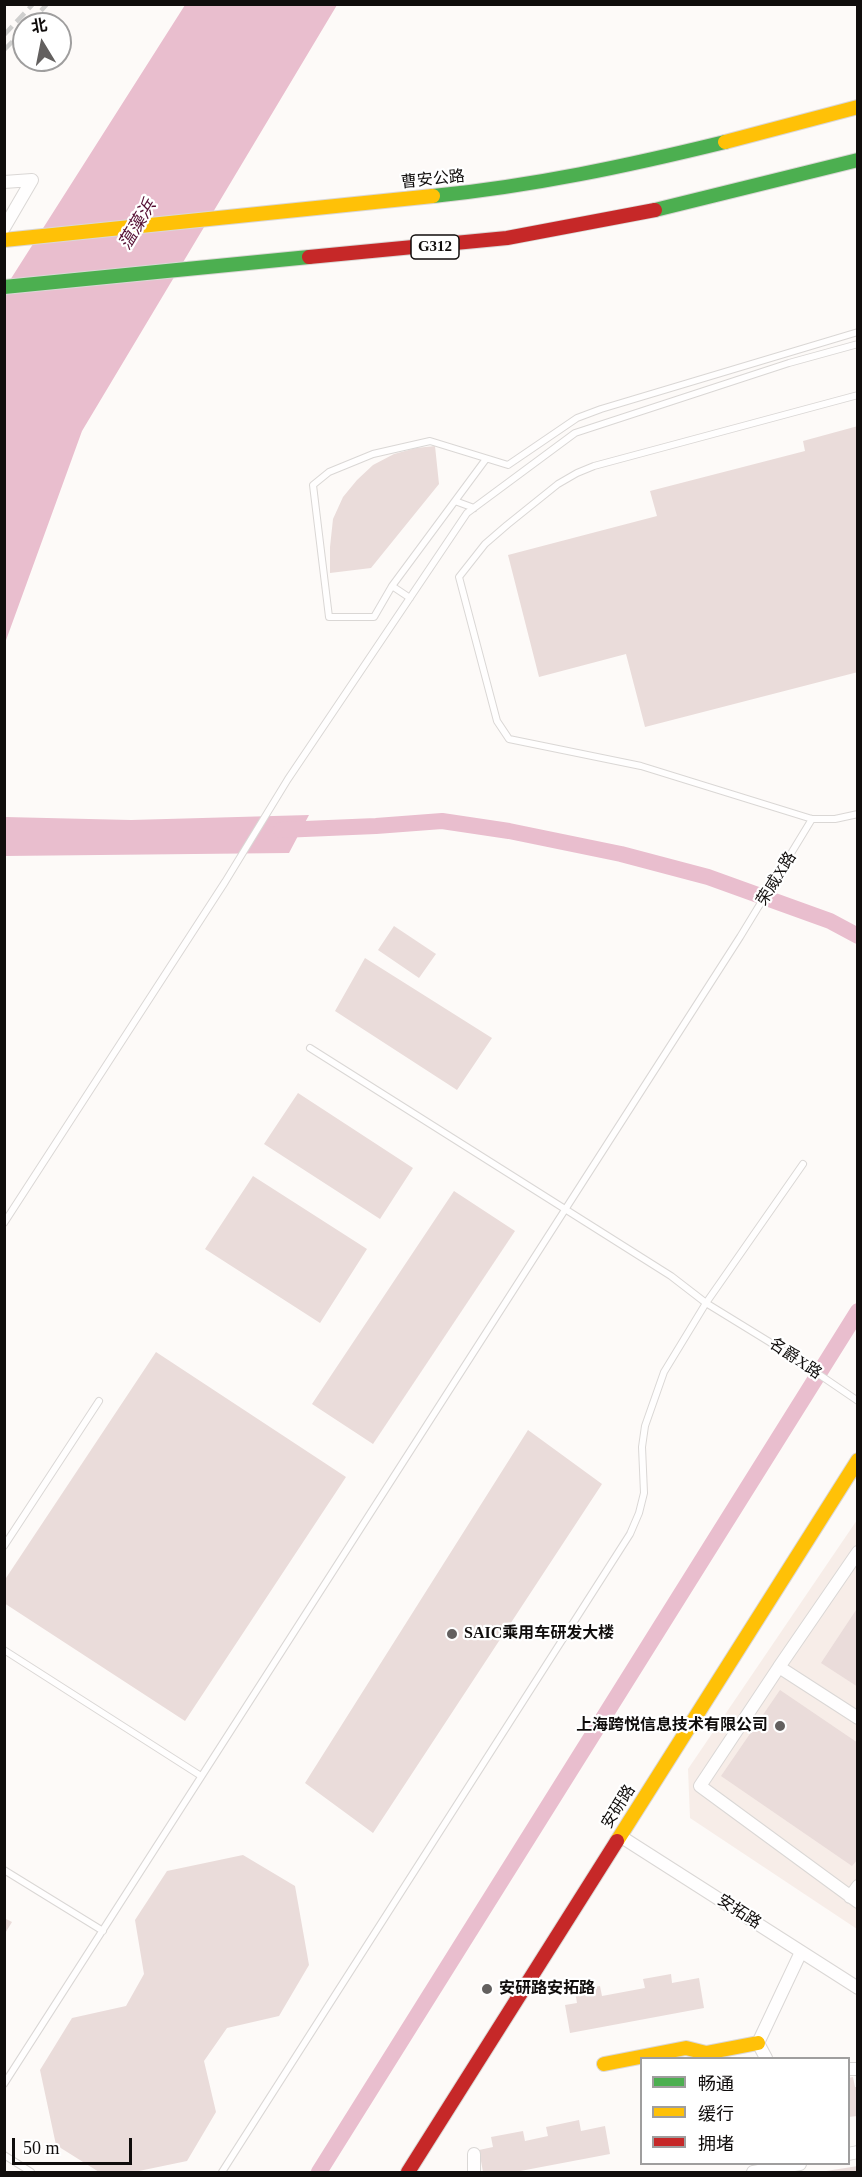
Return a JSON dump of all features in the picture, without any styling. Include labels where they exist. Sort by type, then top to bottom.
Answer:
[{"type":"main road","name":"曹安公路","points":[[4,240],[501,189],[639,164],[853,108]]},
{"type":"main road","name":"G312","points":[[4,287],[507,238],[649,211],[858,160]]},
{"type":"main road","name":"安研路","points":[[408,2172],[857,1463]]},
{"type":"main road","points":[[604,2064],[686,2048],[706,2053],[758,2043]]},
{"type":"street","points":[[4,182],[32,180],[4,228]]},
{"type":"street","points":[[858,1552],[700,1786],[854,1899],[858,1886]]},
{"type":"street","points":[[779,1667],[858,1718]]},
{"type":"street","name":"安拓路","points":[[620,1836],[858,1988]]},
{"type":"street","points":[[765,2057],[758,2043],[801,1952]]},
{"type":"street","points":[[474,2154],[474,2172]]},
{"type":"street","points":[[753,2172],[790,2165]]},
{"type":"lane","points":[[486,459],[392,586],[374,617],[329,617],[313,485],[329,472],[373,454],[430,441],[508,465],[577,418],[858,332]]},
{"type":"lane","points":[[4,1223],[225,882],[288,779],[467,513],[575,433],[789,363],[858,344]]},
{"type":"lane","points":[[858,395],[594,466],[577,473],[558,484],[485,544],[459,577],[497,721],[509,739],[641,766],[774,807],[796,816],[835,819],[858,814]]},
{"type":"lane","points":[[455,501],[474,508]]},
{"type":"lane","points":[[392,586],[410,598]]},
{"type":"lane","name":"荣威X路","points":[[4,2084],[740,937],[812,819]]},
{"type":"lane","name":"名爵X路","points":[[310,1048],[670,1276],[706,1303],[789,1354],[858,1401]]},
{"type":"lane","points":[[222,2172],[630,1533],[639,1513],[644,1493],[642,1447],[645,1426],[664,1372],[706,1303],[803,1164]]},
{"type":"lane","points":[[4,1546],[99,1401]]},
{"type":"lane","points":[[4,1650],[201,1776]]},
{"type":"lane","points":[[4,1870],[103,1931]]},
{"type":"lane","points":[[4,2155],[31,2172]]},
{"type":"shaded area","points":[[857,1520],[857,1929],[690,1818],[688,1769]]},
{"type":"water","name":"蕰藻浜","points":[[185,5],[337,5],[82,431],[5,643],[5,288]]},
{"type":"water","points":[[309,815],[289,853],[5,856],[5,817],[131,820]]},
{"type":"building","points":[[858,426],[858,672],[645,727],[626,654],[539,677],[508,555],[657,516],[650,491],[805,451],[803,441]]},
{"type":"building","points":[[435,446],[439,484],[371,568],[330,573],[333,519],[343,497],[357,480],[373,465],[394,454]]},
{"type":"building","points":[[394,926],[436,954],[419,978],[378,950]]},
{"type":"building","points":[[365,958],[492,1038],[457,1090],[335,1011]]},
{"type":"building","points":[[298,1093],[413,1168],[380,1219],[264,1144]]},
{"type":"building","points":[[253,1176],[367,1249],[320,1323],[205,1249]]},
{"type":"building","points":[[454,1191],[515,1231],[373,1444],[312,1404]]},
{"type":"building","points":[[156,1352],[346,1477],[185,1721],[4,1603],[4,1581]]},
{"type":"building","name":"SAIC乘用车研发大楼","points":[[528,1430],[602,1484],[373,1833],[305,1783]]},
{"type":"building","points":[[858,1607],[858,1687],[821,1663]]},
{"type":"building","points":[[780,1690],[858,1743],[858,1859],[852,1866],[721,1776]]},
{"type":"building","points":[[243,1855],[295,1886],[309,1965],[279,2016],[227,2028],[204,2061],[216,2112],[187,2161],[134,2172],[99,2172],[56,2145],[40,2070],[72,2018],[126,2006],[144,1974],[135,1920],[167,1871]]},
{"type":"building","points":[[4,1918],[12,1922],[4,1935]]},
{"type":"building","points":[[671,1974],[672,1983],[699,1978],[704,2008],[570,2033],[565,2005],[577,2003],[575,1991],[600,1986],[602,1996],[645,1988],[643,1979]]},
{"type":"building","points":[[853,2077],[855,2087],[858,2087],[858,2116],[850,2117],[850,2078]]},
{"type":"building","points":[[579,2120],[581,2131],[605,2126],[610,2154],[515,2172],[483,2172],[479,2150],[493,2147],[491,2137],[523,2131],[525,2141],[548,2136],[546,2127]]},
{"type":"building","points":[[858,2166],[858,2172],[826,2171]]},
{"type":"waterway","points":[[281,830],[442,821],[509,831],[621,854],[708,877],[830,921],[858,936]]},
{"type":"waterway","points":[[319,2172],[858,1311]]},
{"type":"railway","points":[[4,35],[33,4]]},
{"type":"railway","points":[[40,12],[47,4]]},
{"type":"railway","points":[[4,50],[12,42]]},
{"type":"traffic: fast","points":[[433,196],[507,187],[580,174],[725,142]]},
{"type":"traffic: fast","points":[[655,210],[858,160]]},
{"type":"traffic: fast","points":[[4,287],[309,257]]},
{"type":"traffic: slow","points":[[725,142],[858,107]]},
{"type":"traffic: slow","points":[[4,240],[433,196]]},
{"type":"traffic: slow","points":[[617,1841],[858,1460]]},
{"type":"traffic: slow","points":[[604,2064],[686,2048],[706,2053],[758,2043]]},
{"type":"traffic: jam","points":[[309,257],[507,238],[655,210]]},
{"type":"traffic: jam","points":[[408,2172],[617,1841]]},
{"type":"place","name":"SAIC乘用车研发大楼","points":[[452,1634]]},
{"type":"place","name":"上海跨悦信息技术有限公司","points":[[780,1726]]},
{"type":"place","name":"安研路安拓路","points":[[487,1989]]}]
